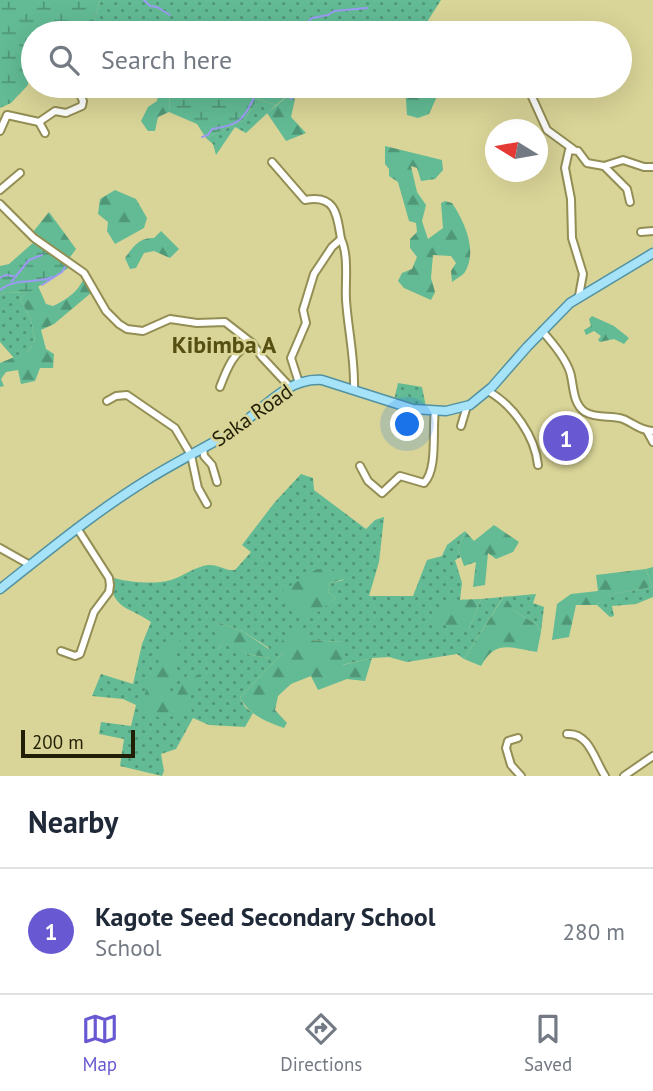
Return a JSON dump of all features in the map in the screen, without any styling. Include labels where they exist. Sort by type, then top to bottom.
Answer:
[{"type":"main road","name":"Saka Road","points":[[0,589],[77,528],[147,480],[233,430],[294,385],[312,379],[321,380],[413,409],[446,411],[477,401],[542,331],[579,296],[653,253]]},
{"type":"street","points":[[39,122],[55,111],[66,113],[82,106],[82,98]]},
{"type":"street","points":[[533,98],[547,130],[578,150],[587,163],[604,166],[622,160],[653,167]]},
{"type":"street","points":[[0,131],[7,115],[39,122],[46,133]]},
{"type":"street","points":[[573,149],[567,153],[565,168],[571,200],[572,238],[583,274],[579,296]]},
{"type":"street","points":[[272,162],[303,199],[329,202],[337,215],[355,364],[354,389]]},
{"type":"street","points":[[604,166],[627,189],[630,202]]},
{"type":"street","points":[[0,190],[20,173]]},
{"type":"street","points":[[0,204],[34,238],[84,273],[106,311],[119,324],[143,331],[170,320],[225,322],[253,344],[262,357],[294,385]]},
{"type":"street","points":[[640,232],[653,231]]},
{"type":"street","points":[[294,385],[291,358],[306,323],[303,310],[314,274],[332,247],[341,239]]},
{"type":"street","points":[[542,331],[570,371],[577,402],[582,410],[588,414],[624,419],[650,431],[653,442]]},
{"type":"street","points":[[220,387],[236,355],[247,345],[253,344]]},
{"type":"street","points":[[488,391],[513,411],[532,444],[538,466]]},
{"type":"street","points":[[107,401],[116,396],[127,395],[170,424],[191,455],[198,488],[207,504]]},
{"type":"street","points":[[461,426],[467,406]]},
{"type":"street","points":[[360,466],[368,481],[382,493],[400,476],[424,483],[428,480],[434,451],[432,437],[435,410]]},
{"type":"street","points":[[203,448],[204,456],[212,465],[217,482]]},
{"type":"street","points":[[61,651],[75,656],[80,654],[93,612],[110,589],[109,578],[77,528]]},
{"type":"street","points":[[0,548],[30,565]]},
{"type":"street","points":[[567,734],[577,734],[584,740],[606,776]]},
{"type":"street","points":[[518,738],[508,741],[506,748],[511,765],[521,776]]},
{"type":"street","points":[[624,776],[653,756]]},
{"type":"green space","points":[[0,0],[100,0],[94,21],[21,21],[21,92],[11,103],[0,108]]},
{"type":"green space","points":[[100,0],[441,0],[428,21],[94,21]]},
{"type":"green space","points":[[158,98],[170,98],[169,112],[158,117],[155,131],[148,131],[141,121],[148,107]]},
{"type":"green space","points":[[170,98],[285,98],[276,105],[258,99],[244,120],[206,138],[197,124],[169,112]]},
{"type":"green space","points":[[286,98],[295,99],[291,117],[306,133],[286,141],[267,113]]},
{"type":"green space","points":[[406,98],[436,98],[429,114],[418,118],[407,115]]},
{"type":"green space","points":[[258,99],[276,105],[246,133],[235,127],[216,155],[213,144],[206,138],[244,120]]},
{"type":"green space","points":[[385,146],[442,160],[443,170],[435,179],[421,181],[417,168],[411,166],[417,192],[426,205],[422,221],[428,239],[443,228],[441,203],[445,201],[452,203],[468,236],[469,263],[464,273],[452,282],[451,271],[456,263],[451,256],[433,255],[431,278],[435,292],[431,300],[404,288],[398,281],[402,273],[412,269],[417,257],[410,248],[410,239],[417,232],[416,223],[409,221],[398,182],[389,176],[389,169],[385,164]]},
{"type":"green space","points":[[115,190],[136,199],[147,218],[144,228],[115,244],[107,231],[108,222],[98,214],[100,199]]},
{"type":"green space","points":[[49,212],[76,249],[68,260],[33,232]]},
{"type":"green space","points":[[161,231],[179,249],[170,258],[154,251],[144,253],[136,268],[130,269],[125,258],[131,250],[140,241],[154,238]]},
{"type":"green space","points":[[34,242],[70,267],[28,293],[6,292],[0,295],[0,266],[9,264]]},
{"type":"green space","points":[[84,278],[91,293],[54,324],[41,330],[46,349],[54,354],[53,368],[40,368],[35,381],[21,384],[18,370],[6,372],[1,379],[4,386],[0,387],[0,363],[29,351],[35,340],[31,320],[20,298],[38,286],[46,304],[53,306],[71,295]]},
{"type":"green space","points":[[6,292],[28,293],[20,298],[31,320],[35,340],[29,351],[14,358],[0,342],[0,295]]},
{"type":"green space","points":[[592,316],[614,326],[629,338],[624,344],[614,339],[600,342],[598,340],[601,336],[594,331],[586,335],[584,330],[591,326],[589,319]]},
{"type":"green space","points":[[398,383],[422,387],[426,407],[394,400]]},
{"type":"green space","points":[[301,474],[313,478],[314,490],[366,529],[375,520],[384,517],[379,562],[369,596],[413,596],[427,560],[442,556],[447,545],[465,531],[458,549],[461,557],[455,560],[462,583],[460,600],[452,600],[469,630],[481,599],[503,597],[464,659],[457,654],[407,662],[389,657],[342,665],[342,642],[309,640],[283,653],[240,697],[245,707],[253,713],[245,727],[209,725],[193,718],[176,749],[161,754],[164,771],[162,776],[120,766],[124,739],[99,734],[101,722],[131,726],[136,705],[123,699],[92,696],[101,674],[133,684],[142,644],[151,622],[118,602],[111,588],[110,577],[157,582],[171,580],[208,565],[235,570],[251,552],[242,545],[275,502]],"holes":[[[330,569],[344,580],[330,583],[328,592],[336,598],[305,621]],[[220,623],[242,631],[269,648],[269,658],[247,654],[226,637],[218,650]]]},
{"type":"green space","points":[[494,525],[519,542],[513,552],[496,559],[488,553],[485,585],[473,587],[476,562],[464,566],[458,549],[465,531],[474,541]]},
{"type":"green space","points":[[653,567],[653,597],[636,604],[612,606],[614,616],[610,617],[597,605],[607,595],[652,587],[646,569]]},
{"type":"green space","points":[[317,569],[330,569],[345,579],[330,583],[328,592],[336,598],[305,622],[281,592]]},
{"type":"green space","points":[[646,569],[652,587],[608,595],[597,605],[576,605],[569,637],[552,640],[557,604],[571,594],[598,591],[596,575]]},
{"type":"green space","points":[[536,594],[533,603],[544,607],[541,632],[536,624],[516,612],[503,597]]},
{"type":"green space","points":[[504,596],[516,612],[536,624],[541,632],[537,652],[504,647],[492,652],[481,666],[464,659]]},
{"type":"green space","points":[[481,599],[469,630],[433,623],[452,600]]},
{"type":"green space","points":[[220,623],[242,631],[269,649],[270,658],[247,654],[226,638],[217,651],[215,640]]},
{"type":"green space","points":[[292,627],[309,640],[342,642],[343,665],[372,658],[365,681],[347,679],[318,690],[311,676],[291,684],[278,696],[275,710],[287,723],[284,728],[253,713],[240,697],[283,653],[281,642]]},
{"type":"green space","points":[[180,637],[170,692],[175,699],[189,672],[200,676],[189,698],[192,713],[160,718],[141,708],[150,678],[159,660]]},
{"type":"waterway","points":[[144,0],[150,6],[170,15]]},
{"type":"waterway","points":[[309,21],[334,11],[367,8]]},
{"type":"waterway","points":[[202,137],[208,135],[212,129],[239,120],[254,98]]},
{"type":"waterway","points":[[12,281],[29,260],[42,255]]},
{"type":"waterway","points":[[42,285],[62,272],[67,264]]},
{"type":"waterway","points":[[0,278],[5,275],[13,276]]},
{"type":"waterway","points":[[0,290],[13,283],[53,277]]},
{"type":"place","name":"Kagote Seed Secondary School","points":[[566,438]]},
{"type":"district","name":"Kibimba A","points":[[224,344]]}]
